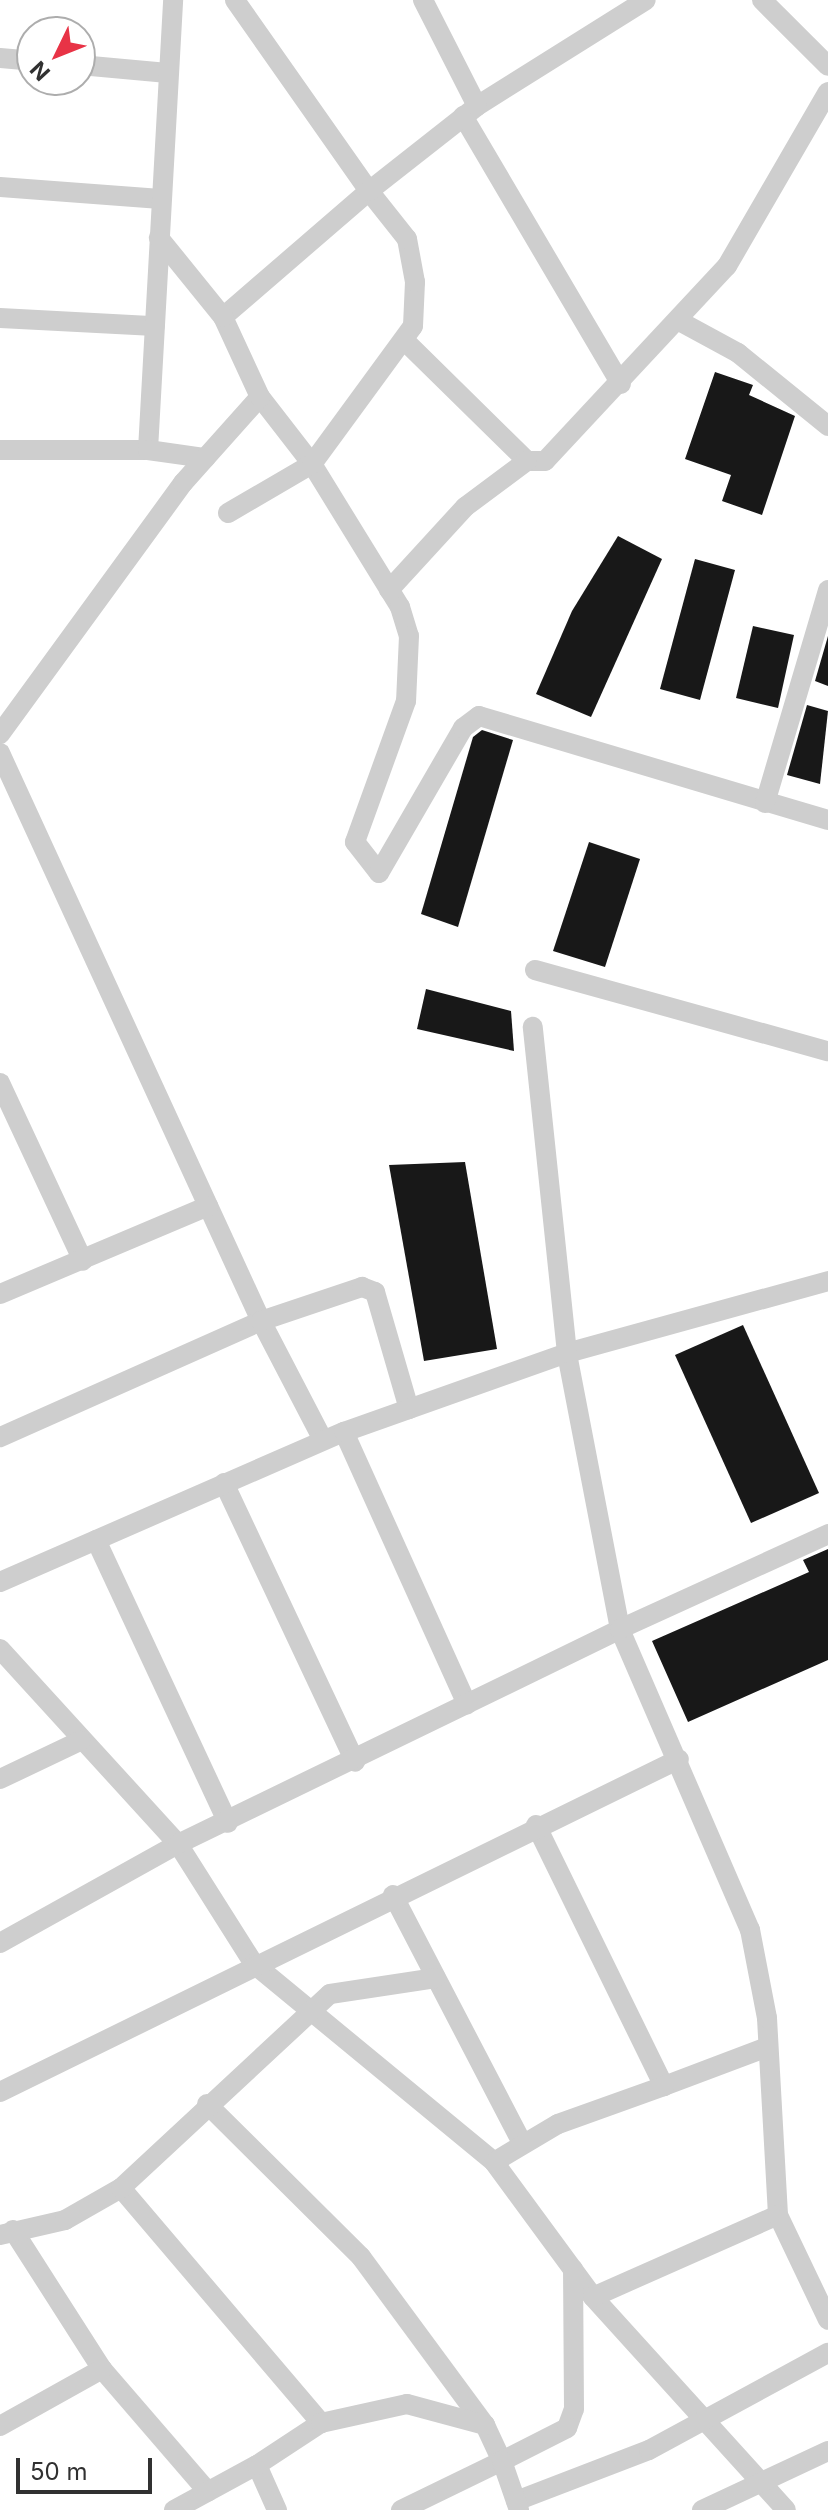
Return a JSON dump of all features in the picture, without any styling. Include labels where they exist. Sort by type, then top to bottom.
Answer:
[{"type":"street","points":[[148,450],[173,0]]},
{"type":"street","points":[[228,513],[312,464],[406,342],[417,304],[407,239],[369,191],[235,0]]},
{"type":"street","points":[[423,0],[470,111],[621,384]]},
{"type":"street","points":[[223,317],[369,191],[470,111],[646,0]]},
{"type":"street","points":[[762,0],[828,66]]},
{"type":"street","points":[[96,66],[168,73]]},
{"type":"street","points":[[389,590],[465,507],[527,461],[545,461],[681,322],[746,239],[828,92]]},
{"type":"street","points":[[0,187],[161,199]]},
{"type":"street","points":[[159,238],[223,317],[260,397],[312,464],[389,590],[409,636],[410,685],[355,842],[379,873],[463,728],[479,716],[828,820]]},
{"type":"street","points":[[0,318],[155,326]]},
{"type":"street","points":[[681,322],[738,353],[828,426]]},
{"type":"street","points":[[406,342],[527,461]]},
{"type":"street","points":[[0,734],[205,458],[260,397]]},
{"type":"street","points":[[0,450],[148,450],[205,458]]},
{"type":"street","points":[[765,803],[828,590]]},
{"type":"street","points":[[0,753],[261,1321],[323,1440]]},
{"type":"street","points":[[535,970],[828,1051]]},
{"type":"street","points":[[533,1027],[567,1353],[620,1629],[679,1759],[750,1930],[767,2047],[778,2215],[828,2320]]},
{"type":"street","points":[[0,1083],[83,1261]]},
{"type":"street","points":[[0,1294],[208,1206]]},
{"type":"street","points":[[0,1582],[344,1432],[567,1353],[828,1281]]},
{"type":"street","points":[[0,1437],[261,1321],[362,1287],[375,1292],[384,1303],[409,1409]]},
{"type":"street","points":[[344,1432],[467,1705]]},
{"type":"street","points":[[224,1483],[355,1762]]},
{"type":"street","points":[[0,1943],[178,1844],[355,1762],[620,1629],[828,1534]]},
{"type":"street","points":[[96,1540],[228,1823]]},
{"type":"street","points":[[0,1649],[80,1741],[178,1844],[254,1964],[494,2162],[593,2297],[786,2510]]},
{"type":"street","points":[[0,1779],[80,1741]]},
{"type":"street","points":[[0,2092],[393,1895],[679,1759]]},
{"type":"street","points":[[536,1825],[664,2086]]},
{"type":"street","points":[[393,1895],[522,2143]]},
{"type":"street","points":[[208,2492],[102,2369],[6,2232],[65,2220],[121,2188],[309,2009],[362,1986],[436,1978]]},
{"type":"street","points":[[494,2162],[522,2143],[767,2047]]},
{"type":"street","points":[[207,2104],[361,2257],[485,2425],[502,2461],[517,2506],[703,2421],[828,2353]]},
{"type":"street","points":[[121,2188],[321,2423]]},
{"type":"street","points":[[593,2297],[778,2215]]},
{"type":"street","points":[[401,2510],[567,2428],[574,2409],[573,2269]]},
{"type":"street","points":[[0,2426],[102,2369]]},
{"type":"street","points":[[174,2510],[257,2465],[321,2423],[407,2404],[485,2425]]},
{"type":"street","points":[[702,2510],[828,2451]]},
{"type":"street","points":[[257,2465],[277,2510]]},
{"type":"building","points":[[715,372],[753,385],[749,395],[795,416],[762,515],[722,501],[731,475],[685,459]]},
{"type":"building","points":[[618,536],[662,559],[591,717],[536,694],[572,611]]},
{"type":"building","points":[[695,559],[735,570],[700,700],[660,689]]},
{"type":"building","points":[[753,626],[794,635],[778,708],[736,698]]},
{"type":"building","points":[[828,636],[828,686],[815,681]]},
{"type":"building","points":[[807,705],[828,711],[820,784],[787,775]]},
{"type":"building","points":[[482,730],[513,740],[458,927],[421,914],[473,737]]},
{"type":"building","points":[[589,842],[640,859],[605,967],[553,951]]},
{"type":"building","points":[[426,989],[511,1011],[514,1051],[417,1029]]},
{"type":"building","points":[[465,1162],[497,1349],[424,1361],[389,1165]]},
{"type":"building","points":[[743,1325],[819,1493],[751,1523],[675,1355]]},
{"type":"building","points":[[828,1549],[828,1660],[688,1722],[652,1641],[809,1572],[803,1560]]}]
